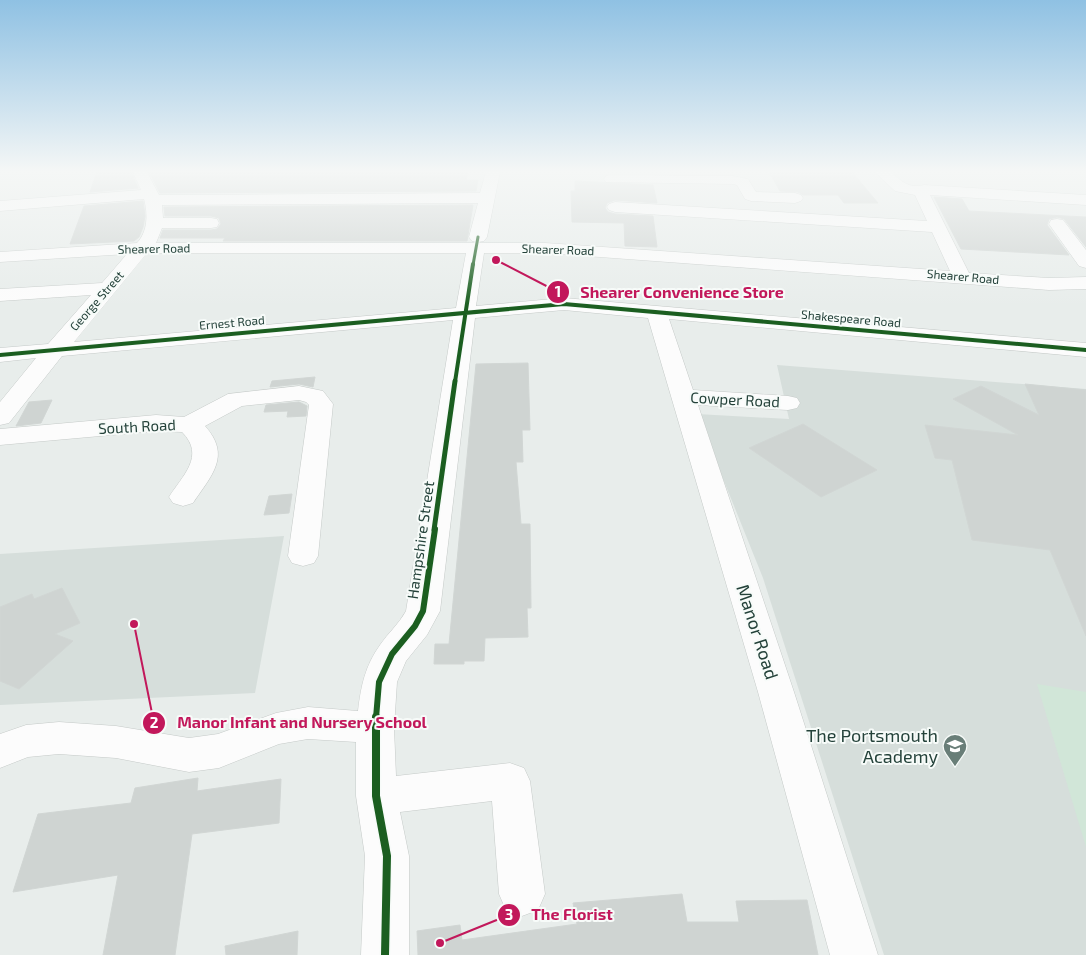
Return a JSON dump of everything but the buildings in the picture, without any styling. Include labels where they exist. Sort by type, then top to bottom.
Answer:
[{"type":"street","name":"George Street","points":[[0,418],[55,350],[143,248],[153,232],[156,217]]},
{"type":"street","name":"Hampshire Street","points":[[384,955],[387,928],[387,856],[376,796],[375,728],[379,682],[392,654],[415,626],[423,611],[465,312],[483,217]]},
{"type":"street","points":[[616,217],[619,237]]},
{"type":"street","points":[[769,217],[936,227]]},
{"type":"street","points":[[932,217],[962,277]]},
{"type":"street","points":[[155,223],[210,223]]},
{"type":"street","points":[[1057,224],[1086,262]]},
{"type":"street","name":"Shearer Road","points":[[0,257],[143,248],[477,242],[545,248],[619,237],[962,277],[1050,284],[1086,283]]},
{"type":"street","points":[[0,295],[109,288]]},
{"type":"street","name":"Shakespeare Road","points":[[465,312],[564,304],[1086,350]]},
{"type":"street","name":"Manor Road","points":[[656,311],[776,692],[854,955]]},
{"type":"street","name":"Ernest Road","points":[[0,354],[465,312]]},
{"type":"street","points":[[189,425],[237,399],[299,393],[314,396],[322,404],[303,556]]},
{"type":"street","name":"Cowper Road","points":[[682,397],[788,403]]},
{"type":"street","name":"South Road","points":[[0,437],[156,423],[189,425],[203,440],[206,456],[199,475],[183,497]]},
{"type":"street","points":[[0,750],[26,741],[59,738],[116,742],[189,755],[219,750],[276,729],[308,723],[375,728]]},
{"type":"street","points":[[376,796],[510,781],[522,894]]},
{"type":"shaded area","name":"The Portsmouth Academy","points":[[777,365],[1086,389],[1086,955],[884,955],[763,578],[697,414],[789,419]]},
{"type":"shaded area","points":[[284,536],[255,693],[0,705],[0,554]]},
{"type":"green space","points":[[1037,684],[1086,692],[1086,847]]},
{"type":"cycle path","points":[[385,955],[387,856],[376,796],[375,728],[379,682],[392,654],[415,626],[423,611],[465,312],[478,237]]},
{"type":"cycle path","points":[[0,355],[564,304],[1086,350]]},
{"type":"place","name":"Shearer Convenience Store","points":[[496,260]]},
{"type":"place","name":"Manor Infant and Nursery School","points":[[134,624]]},
{"type":"place","name":"The Portsmouth Academy","points":[[955,767]]},
{"type":"place","name":"The Florist","points":[[440,943]]}]
